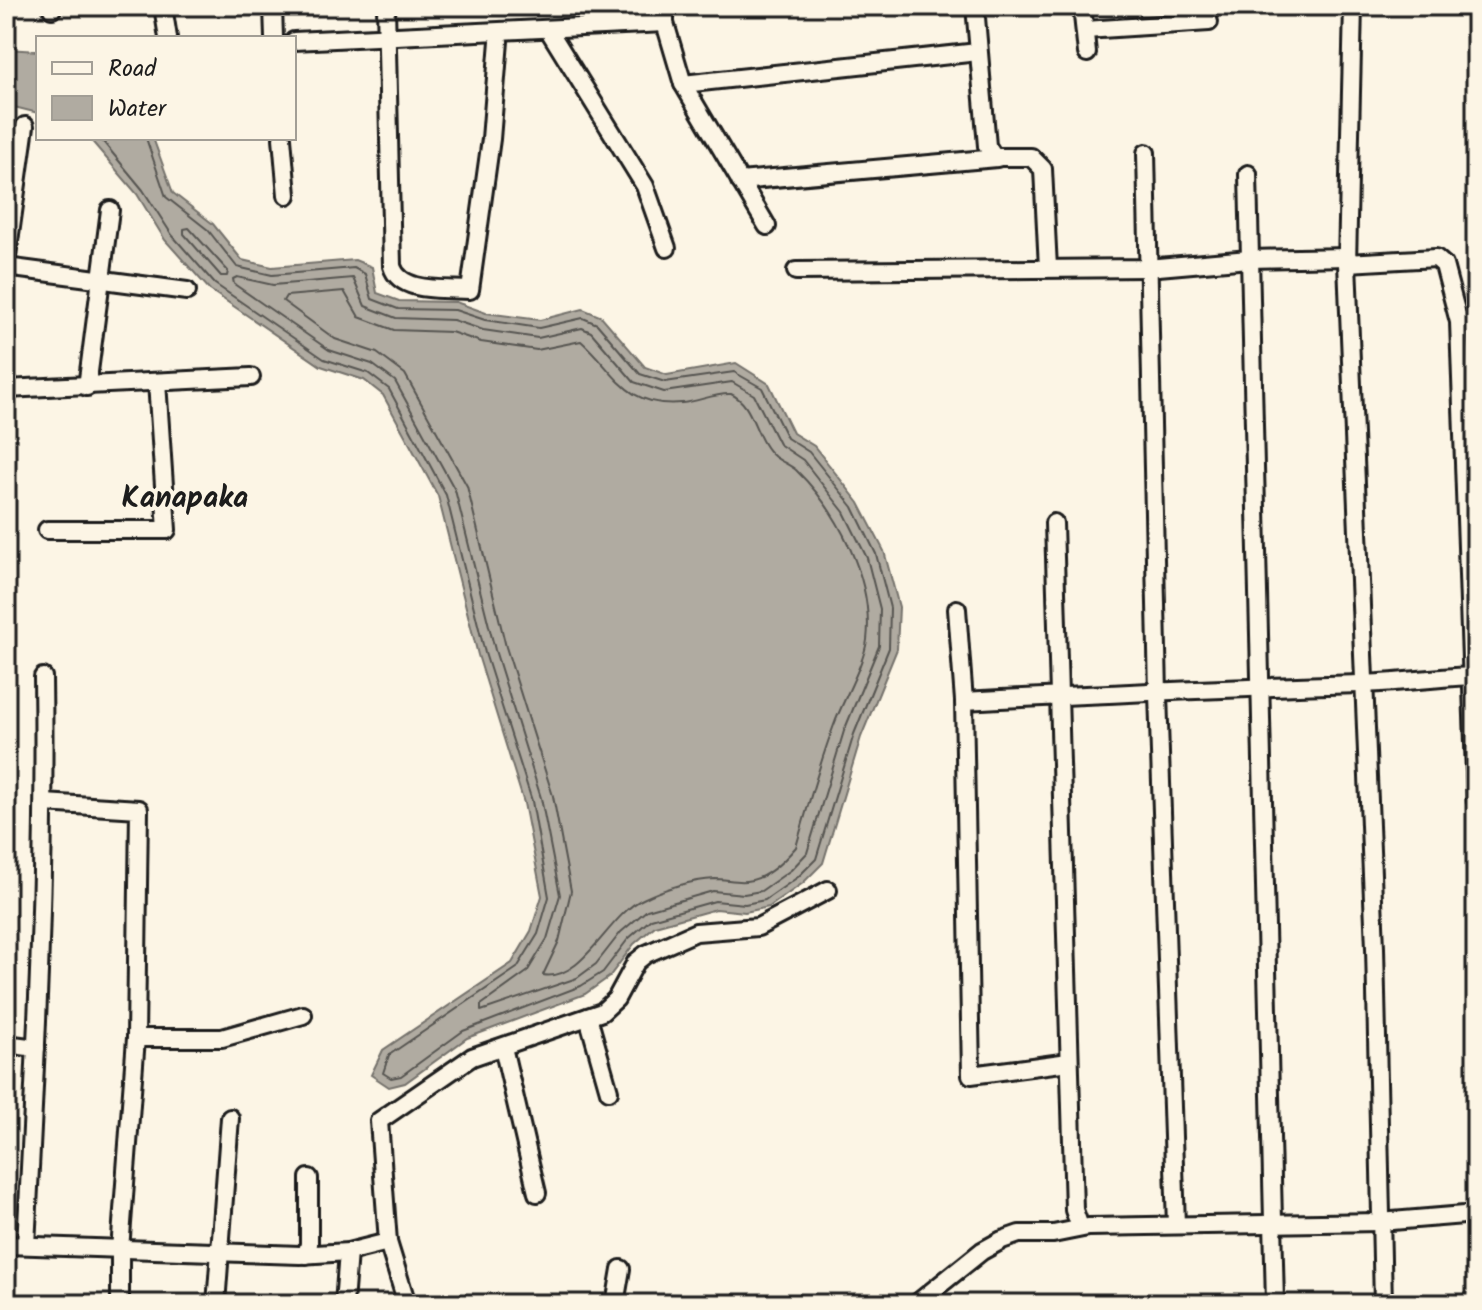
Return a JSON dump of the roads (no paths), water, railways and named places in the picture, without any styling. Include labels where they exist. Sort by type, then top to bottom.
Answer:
[{"type":"street","points":[[163,6],[168,36]]},
{"type":"street","points":[[273,6],[274,36]]},
{"type":"street","points":[[386,6],[393,273],[406,284],[470,290],[491,139],[499,41]]},
{"type":"street","points":[[975,6],[987,146],[997,158]]},
{"type":"street","points":[[1082,6],[1087,53]]},
{"type":"street","points":[[1353,6],[1348,260],[1375,948],[1383,1304]]},
{"type":"street","points":[[296,41],[548,29],[665,15],[683,84],[767,226]]},
{"type":"street","points":[[1085,30],[1209,22]]},
{"type":"street","points":[[548,29],[645,186],[667,248]]},
{"type":"street","points":[[683,84],[978,52]]},
{"type":"street","points":[[25,126],[6,265],[187,291]]},
{"type":"street","points":[[282,140],[287,195]]},
{"type":"street","points":[[1146,153],[1158,694],[1176,1225]]},
{"type":"street","points":[[740,181],[1031,157],[1043,169],[1048,268]]},
{"type":"street","points":[[1248,174],[1275,1304]]},
{"type":"street","points":[[87,387],[110,210]]},
{"type":"street","points":[[796,271],[1147,268],[1249,259],[1432,257],[1444,265],[1462,344],[1471,518],[1476,800]]},
{"type":"street","points":[[6,389],[251,377]]},
{"type":"street","points":[[47,530],[167,530],[157,382]]},
{"type":"street","points":[[1054,523],[1074,1210],[1080,1227]]},
{"type":"street","points":[[957,609],[964,701],[971,1075],[1069,1062]]},
{"type":"street","points":[[964,701],[1158,694],[1259,685],[1363,684],[1474,676]]},
{"type":"street","points":[[26,1245],[44,803],[43,677]]},
{"type":"street","points":[[44,803],[139,809],[136,824],[136,1038],[120,1250],[120,1304]]},
{"type":"street","points":[[407,1304],[388,1242],[379,1121],[472,1057],[588,1017],[612,1003],[636,962],[646,954],[696,932],[758,927],[828,890]]},
{"type":"street","points":[[136,1038],[222,1038],[303,1015]]},
{"type":"street","points":[[588,1017],[609,1091]]},
{"type":"street","points":[[6,1044],[36,1048]]},
{"type":"street","points":[[503,1047],[537,1193]]},
{"type":"street","points":[[216,1304],[230,1118]]},
{"type":"street","points":[[306,1255],[309,1244],[309,1178]]},
{"type":"street","points":[[916,1304],[982,1251],[1019,1234],[1053,1234],[1080,1227],[1380,1222],[1476,1214]]},
{"type":"street","points":[[6,1245],[306,1255],[348,1252],[388,1242]]},
{"type":"street","points":[[344,1304],[348,1252]]},
{"type":"street","points":[[615,1304],[621,1269]]},
{"type":"water","points":[[6,49],[36,51],[36,112],[6,105]]},
{"type":"water","points":[[91,140],[154,140],[173,193],[213,224],[242,260],[272,267],[355,260],[372,267],[377,293],[399,301],[456,302],[486,313],[540,320],[583,309],[602,317],[645,367],[667,375],[736,363],[769,384],[793,433],[814,446],[859,503],[884,551],[899,607],[897,649],[861,737],[823,863],[803,883],[769,907],[745,912],[716,909],[655,926],[634,944],[609,977],[585,994],[467,1038],[405,1083],[389,1087],[371,1075],[383,1050],[512,963],[531,931],[542,896],[524,803],[478,655],[438,496],[383,395],[364,380],[321,366],[210,290],[165,240],[137,194]]},
{"type":"district","name":"Kanapaka","points":[[185,499]]}]
